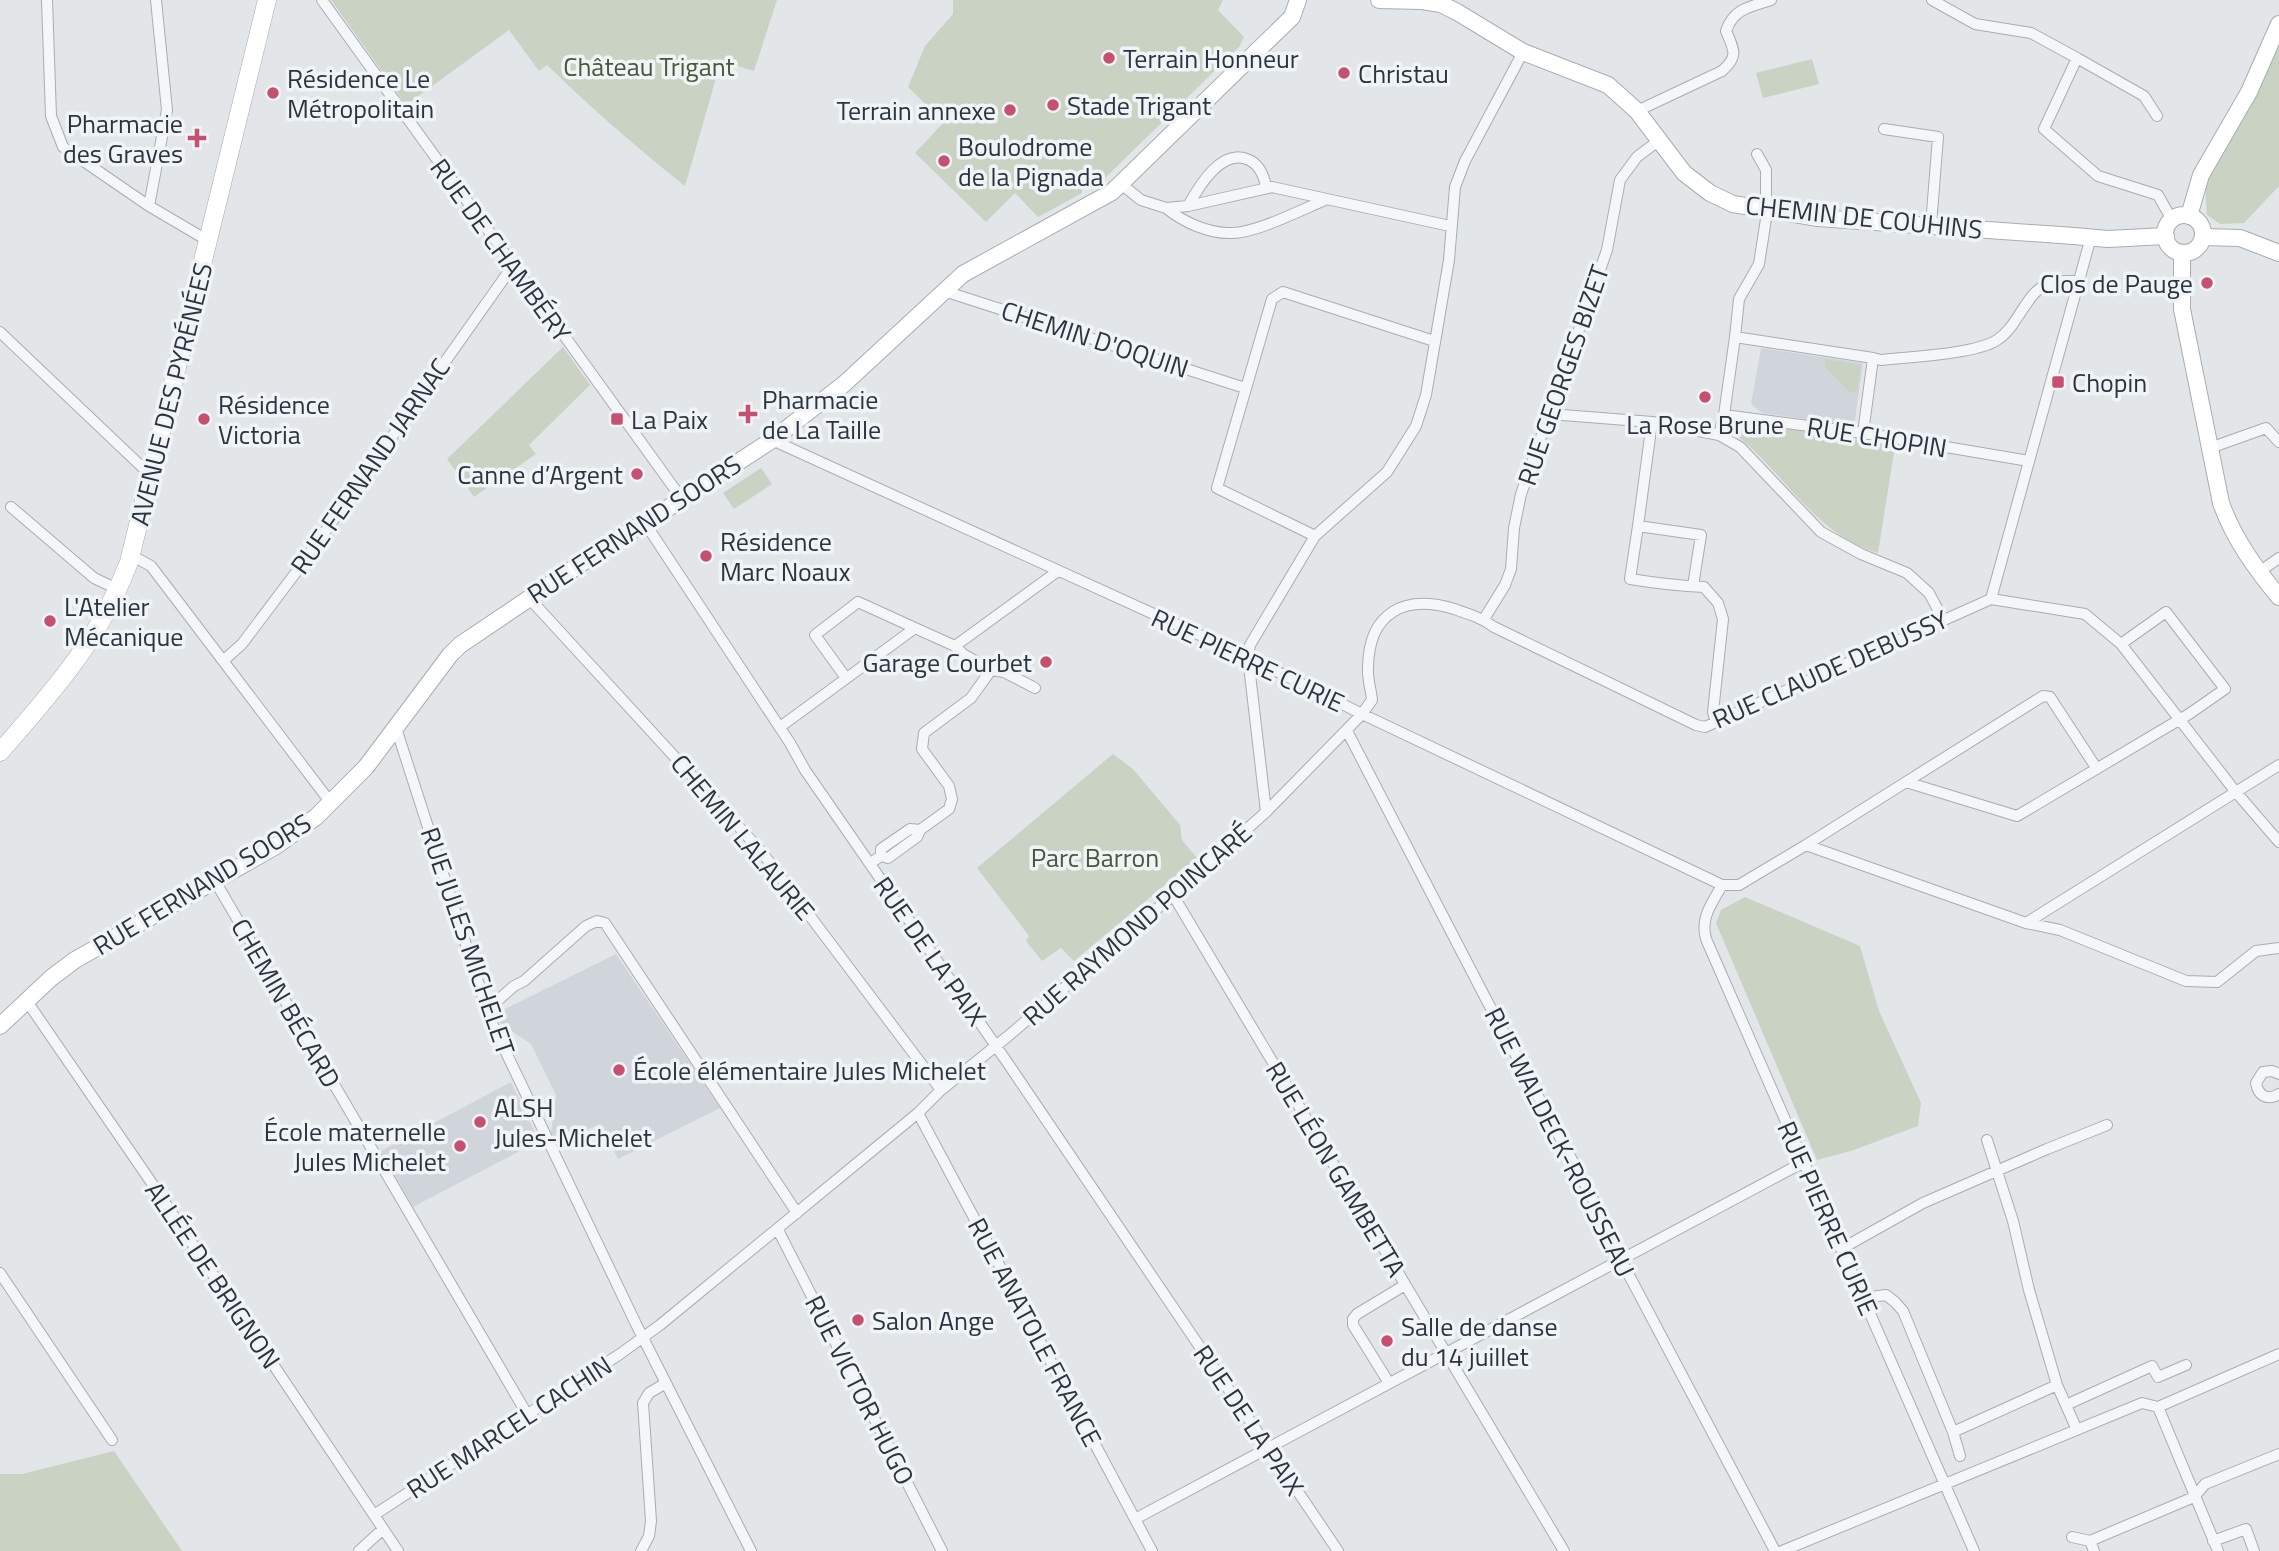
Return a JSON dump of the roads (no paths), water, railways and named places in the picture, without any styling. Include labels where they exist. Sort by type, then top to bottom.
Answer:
[{"type":"main road","name":"AVENUE DES PYRÉNÉES","points":[[0,752],[70,671],[94,635],[131,555],[267,0]]},
{"type":"street","points":[[47,0],[51,116],[63,147],[149,206],[200,236],[209,238]]},
{"type":"street","points":[[149,206],[167,110],[156,0]]},
{"type":"street","name":"RUE DE CHAMBÉRY","points":[[322,0],[682,499]]},
{"type":"street","name":"RUE FERNAND SOORS","points":[[0,1026],[26,1000],[75,960],[284,841],[331,803],[366,767],[454,650],[625,534],[772,440],[855,375],[969,270],[1093,205],[1122,184],[1292,17],[1298,0]]},
{"type":"street","name":"CHEMIN DE COUHINS","points":[[1379,0],[1460,6],[1523,52],[1602,82],[1622,95],[1637,111],[1684,173],[1710,193],[1733,204],[1818,218],[2108,239],[2166,236]]},
{"type":"street","points":[[1637,111],[1722,71],[1732,63],[1734,52],[1726,31],[1730,20],[1740,11],[1771,0]]},
{"type":"street","points":[[1932,0],[1975,23],[2031,33],[2144,96],[2157,117]]},
{"type":"street","points":[[2189,216],[2201,175],[2249,92],[2279,24]]},
{"type":"street","points":[[1266,812],[1248,657],[1250,645],[1315,536],[1387,472],[1416,426],[1426,396],[1449,260],[1455,187],[1523,52]]},
{"type":"street","points":[[2077,58],[2044,129],[2098,176],[2158,195],[2172,220]]},
{"type":"street","points":[[1884,129],[1938,137],[1931,225]]},
{"type":"street","name":"RUE GEORGES BIZET","points":[[1484,619],[1509,578],[1514,528],[1521,494],[1607,250],[1620,180],[1637,157],[1658,141]]},
{"type":"street","points":[[1719,435],[1739,299],[1759,264],[1766,219],[1766,170],[1758,154]]},
{"type":"street","points":[[1188,206],[1194,194],[1219,164],[1233,157],[1245,158],[1255,163],[1262,172],[1266,187]]},
{"type":"street","points":[[1122,184],[1141,200],[1166,208],[1195,225],[1233,234],[1325,200]]},
{"type":"street","points":[[1166,208],[1188,206],[1266,187],[1450,226]]},
{"type":"street","points":[[2183,215],[2189,216],[2199,223],[2203,237],[2195,250],[2182,253],[2171,247],[2166,236],[2168,224],[2183,215]]},
{"type":"street","points":[[2091,237],[1990,598],[2085,614],[2122,643],[2235,792],[2279,842]]},
{"type":"street","points":[[2203,237],[2240,238],[2279,253]]},
{"type":"street","points":[[2182,253],[2182,309],[2217,489],[2238,542],[2279,597]]},
{"type":"street","name":"RUE FERNAND JARNAC","points":[[223,661],[242,644],[300,567],[514,268]]},
{"type":"street","points":[[1735,337],[1881,360],[1978,348],[1996,341],[2011,329],[2035,294],[2046,284],[2079,281]]},
{"type":"street","name":"CHEMIN D'OQUIN","points":[[944,291],[1245,388]]},
{"type":"street","points":[[1315,536],[1217,488],[1272,299],[1283,292],[1434,341]]},
{"type":"street","points":[[0,332],[142,467],[152,471]]},
{"type":"street","points":[[1863,433],[1873,358]]},
{"type":"street","points":[[1550,414],[1652,422],[1719,435],[1740,447],[1821,532],[1861,554],[1907,572],[1929,593],[1943,619]]},
{"type":"street","name":"RUE CHOPIN","points":[[1724,415],[1863,433],[2029,461]]},
{"type":"street","points":[[1652,422],[1630,579],[1704,587],[1718,603],[1723,619],[1713,712],[1716,722]]},
{"type":"street","points":[[2210,448],[2266,428],[2279,442]]},
{"type":"street","name":"RUE PIERRE CURIE","points":[[772,440],[1248,657],[1722,885],[1739,885],[1806,845]]},
{"type":"street","points":[[11,507],[94,578],[117,589]]},
{"type":"street","name":"RUE DE LA PAIX","points":[[645,523],[805,769],[1338,1551]]},
{"type":"street","points":[[1638,526],[1701,535],[1693,586]]},
{"type":"street","points":[[131,555],[151,566],[331,803]]},
{"type":"street","points":[[2259,572],[2279,558]]},
{"type":"street","points":[[955,646],[1058,571]]},
{"type":"street","name":"CHEMIN LALAURIE","points":[[529,598],[755,843],[941,1090]]},
{"type":"street","name":"RUE CLAUDE DEBUSSY","points":[[1362,714],[1372,700],[1367,669],[1370,648],[1377,629],[1403,605],[1440,605],[1484,619],[1494,627],[1705,727],[1990,598]]},
{"type":"street","points":[[846,678],[815,635],[858,602],[955,646],[990,670],[1004,673],[1035,688]]},
{"type":"street","points":[[1906,782],[2017,816],[2225,689],[2166,612],[2122,643]]},
{"type":"street","points":[[780,727],[915,628]]},
{"type":"street","points":[[870,863],[881,856],[881,849],[910,828],[920,830],[950,809],[953,799],[949,786],[922,749],[924,733],[971,698],[990,670]]},
{"type":"street","points":[[1806,845],[2043,696],[2050,697],[2096,769]]},
{"type":"street","name":"RUE RAYMOND POINCARÉ","points":[[643,1337],[778,1230],[1173,895],[1266,812],[1362,714]]},
{"type":"street","name":"RUE JULES MICHELET","points":[[396,729],[486,1010],[643,1337],[751,1551]]},
{"type":"street","name":"RUE WALDECK-ROUSSEAU","points":[[1347,732],[1620,1250],[1621,1260],[1774,1551]]},
{"type":"street","points":[[2026,923],[2279,765]]},
{"type":"street","points":[[1806,845],[2026,923],[2060,930],[2186,981],[2217,982],[2256,951],[2279,947]]},
{"type":"street","name":"CHEMIN BÉCARD","points":[[215,881],[527,1414]]},
{"type":"street","name":"RUE PIERRE CURIE","points":[[1722,885],[1706,915],[1703,926],[1706,939],[1974,1551]]},
{"type":"street","name":"RUE LÉON GAMBETTA","points":[[1173,895],[1564,1551]]},
{"type":"street","points":[[486,1010],[524,981],[586,926],[597,921],[605,923],[797,1213]]},
{"type":"street","name":"ALLÉE DE BRIGNON","points":[[26,1000],[142,1167],[398,1551]]},
{"type":"street","points":[[2279,1074],[2272,1071],[2263,1072],[2256,1083],[2262,1095],[2277,1096],[2279,1108]]},
{"type":"street","name":"RUE ANATOLE FRANCE","points":[[918,1113],[1152,1551]]},
{"type":"street","points":[[1842,1249],[1923,1203],[2108,1125]]},
{"type":"street","points":[[1987,1140],[2057,1385],[2077,1430]]},
{"type":"street","points":[[1135,1519],[1804,1162]]},
{"type":"street","name":"RUE VICTOR HUGO","points":[[778,1230],[942,1551]]},
{"type":"street","points":[[0,1273],[112,1440]]},
{"type":"street","points":[[1389,1383],[1353,1325],[1353,1319],[1405,1285]]},
{"type":"street","points":[[1863,1298],[1886,1295],[1902,1311],[1953,1432],[1960,1456]]},
{"type":"street","name":"RUE MARCEL CACHIN","points":[[374,1515],[643,1337]]},
{"type":"street","points":[[1782,1551],[2142,1403],[2158,1407],[2279,1354]]},
{"type":"street","points":[[2066,1405],[2152,1366],[2158,1377],[2186,1364]]},
{"type":"street","points":[[641,1551],[649,1536],[651,1521],[643,1403],[649,1393],[666,1383]]},
{"type":"street","points":[[1953,1432],[2057,1385]]},
{"type":"street","points":[[2158,1407],[2216,1546],[2246,1530],[2254,1551]]},
{"type":"street","points":[[2072,1537],[2092,1546],[2194,1497],[2205,1484],[2279,1454]]},
{"type":"street","points":[[359,1551],[383,1529]]},
{"type":"place","name":"Terrain Honneur","points":[[1109,58]]},
{"type":"place","name":"Christau","points":[[1344,73]]},
{"type":"place","name":"Résidence Le Métropolitain","points":[[273,93]]},
{"type":"place","name":"Stade Trigant","points":[[1053,105]]},
{"type":"place","name":"Terrain annexe","points":[[1010,110]]},
{"type":"place","name":"Pharmacie des Graves","points":[[197,138]]},
{"type":"place","name":"Boulodrome de la Pignada","points":[[944,161]]},
{"type":"place","name":"Clos de Pauge","points":[[2207,283]]},
{"type":"place","name":"Chopin","points":[[2058,382]]},
{"type":"place","name":"La Rose Brune","points":[[1705,397]]},
{"type":"place","name":"Pharmacie de La Taille","points":[[748,414]]},
{"type":"place","name":"Résidence Victoria","points":[[204,419]]},
{"type":"place","name":"La Paix","points":[[617,419]]},
{"type":"place","name":"Canne d’Argent","points":[[637,474]]},
{"type":"place","name":"Résidence Marc Noaux","points":[[706,556]]},
{"type":"place","name":"L'Atelier Mécanique","points":[[50,621]]},
{"type":"place","name":"Garage Courbet","points":[[1046,662]]},
{"type":"place","name":"École élémentaire Jules Michelet","points":[[619,1070]]},
{"type":"place","name":"ALSH Jules-Michelet","points":[[480,1122]]},
{"type":"place","name":"École maternelle Jules Michelet","points":[[460,1146]]},
{"type":"place","name":"Salon Ange","points":[[858,1320]]},
{"type":"place","name":"Salle de danse du 14 juillet","points":[[1387,1341]]},
{"type":"park label","name":"Château Trigant","points":[[649,66]]},
{"type":"park label","name":"Parc Barron","points":[[1095,857]]}]
